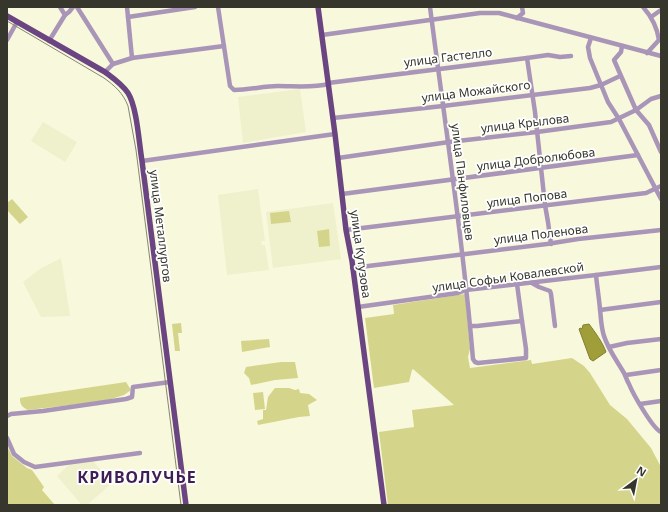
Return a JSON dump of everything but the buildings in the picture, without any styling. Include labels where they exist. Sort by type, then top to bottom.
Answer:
[{"type":"main road","name":"улица Кутузова","points":[[318,7],[346,230],[358,307],[384,505]]},
{"type":"main road","name":"улица Металлургов","points":[[7,16],[105,72],[121,85],[128,92],[131,98],[142,160],[186,505]]},
{"type":"street","points":[[60,7],[64,15]]},
{"type":"street","points":[[49,41],[64,15],[73,7]]},
{"type":"street","points":[[77,7],[114,64]]},
{"type":"street","points":[[127,7],[132,58]]},
{"type":"street","points":[[128,17],[195,7]]},
{"type":"street","points":[[105,72],[114,64],[132,58],[224,46],[218,7]]},
{"type":"street","name":"улица Панфиловцев","points":[[430,7],[449,142],[473,359],[475,362],[478,363],[526,358],[522,321]]},
{"type":"street","points":[[518,18],[523,13],[522,7]]},
{"type":"street","points":[[644,7],[651,17],[660,40],[647,53]]},
{"type":"street","points":[[651,17],[661,10]]},
{"type":"street","points":[[322,35],[480,13],[499,13],[661,56]]},
{"type":"street","points":[[7,40],[17,22]]},
{"type":"street","points":[[591,38],[588,47],[590,58],[608,102],[619,119],[661,199]]},
{"type":"street","name":"улица Гастелло","points":[[224,46],[230,86],[234,90],[248,90],[276,86],[319,86],[328,83],[548,55],[560,57],[571,56]]},
{"type":"street","points":[[622,46],[621,52],[614,60],[636,110],[649,125],[661,152]]},
{"type":"street","points":[[527,58],[551,244]]},
{"type":"street","name":"улица Можайского","points":[[333,118],[590,88],[601,85],[620,76]]},
{"type":"street","name":"улица Крылова","points":[[338,158],[449,142],[611,122],[636,110],[651,99],[661,96]]},
{"type":"street","points":[[142,160],[335,134]]},
{"type":"street","name":"улица Добролюбова","points":[[342,194],[638,156]]},
{"type":"street","name":"улица Попова","points":[[346,230],[646,193],[661,186]]},
{"type":"street","name":"улица Поленова","points":[[352,268],[661,230]]},
{"type":"street","name":"улица Софьи Ковалевской","points":[[358,307],[458,293],[466,290],[661,267]]},
{"type":"street","points":[[596,275],[603,335],[626,375],[629,385],[640,404],[650,420],[660,431]]},
{"type":"street","points":[[532,283],[550,291],[552,294],[555,326]]},
{"type":"street","points":[[470,326],[522,321],[517,284]]},
{"type":"street","points":[[600,310],[661,302]]},
{"type":"street","points":[[609,347],[627,343],[661,339]]},
{"type":"street","points":[[626,375],[661,370]]},
{"type":"street","points":[[7,416],[11,414],[126,399],[132,397],[133,387],[170,382]]},
{"type":"street","points":[[640,404],[661,401]]},
{"type":"street","points":[[7,438],[14,454],[24,462],[35,467],[140,453]]},
{"type":"shaded area","points":[[300,89],[306,132],[243,143],[238,97]]},
{"type":"shaded area","points":[[43,122],[77,142],[65,162],[31,141]]},
{"type":"shaded area","points":[[258,189],[265,241],[261,241],[262,245],[265,245],[269,270],[227,275],[218,195]]},
{"type":"shaded area","points":[[333,203],[341,259],[273,268],[266,212]]},
{"type":"shaded area","points":[[61,258],[70,316],[41,317],[23,282],[40,269]]},
{"type":"shaded area","points":[[589,324],[601,341],[606,352],[593,361],[590,359],[579,329],[582,329],[583,325]]},
{"type":"shaded area","points":[[93,461],[112,483],[87,505],[82,505],[57,476],[70,464]]},
{"type":"green space","points":[[12,199],[28,217],[20,224],[7,210],[7,203]]},
{"type":"green space","points":[[289,211],[291,222],[271,224],[270,213]]},
{"type":"green space","points":[[329,229],[330,246],[319,247],[317,231]]},
{"type":"green space","points":[[465,294],[470,349],[468,357],[470,368],[531,360],[532,364],[572,358],[584,366],[610,405],[627,419],[651,448],[661,467],[661,505],[388,505],[379,432],[414,427],[412,410],[454,405],[413,369],[409,382],[374,388],[365,318],[394,314],[393,305]]},
{"type":"green space","points":[[181,323],[182,333],[178,333],[180,351],[175,351],[172,324]]},
{"type":"green space","points":[[269,339],[270,347],[242,352],[241,341]]},
{"type":"green space","points":[[281,362],[295,362],[298,378],[275,380],[251,385],[249,378],[244,373],[246,367]]},
{"type":"green space","points":[[126,382],[131,390],[124,395],[105,401],[28,410],[23,407],[20,402],[20,398],[25,397]]},
{"type":"green space","points":[[275,388],[299,389],[300,393],[309,394],[317,400],[308,405],[310,416],[258,425],[257,421],[263,419],[263,410],[266,410],[268,397]]},
{"type":"green space","points":[[263,392],[265,409],[255,410],[253,393]]},
{"type":"green space","points":[[8,448],[12,456],[27,468],[32,470],[44,487],[42,490],[55,505],[7,505]]},
{"type":"tram line","points":[[7,21],[104,78],[118,90],[124,97],[128,106],[136,150],[181,505]]},
{"type":"district","name":"КРИВОЛУЧЬЕ","points":[[137,477]]}]
